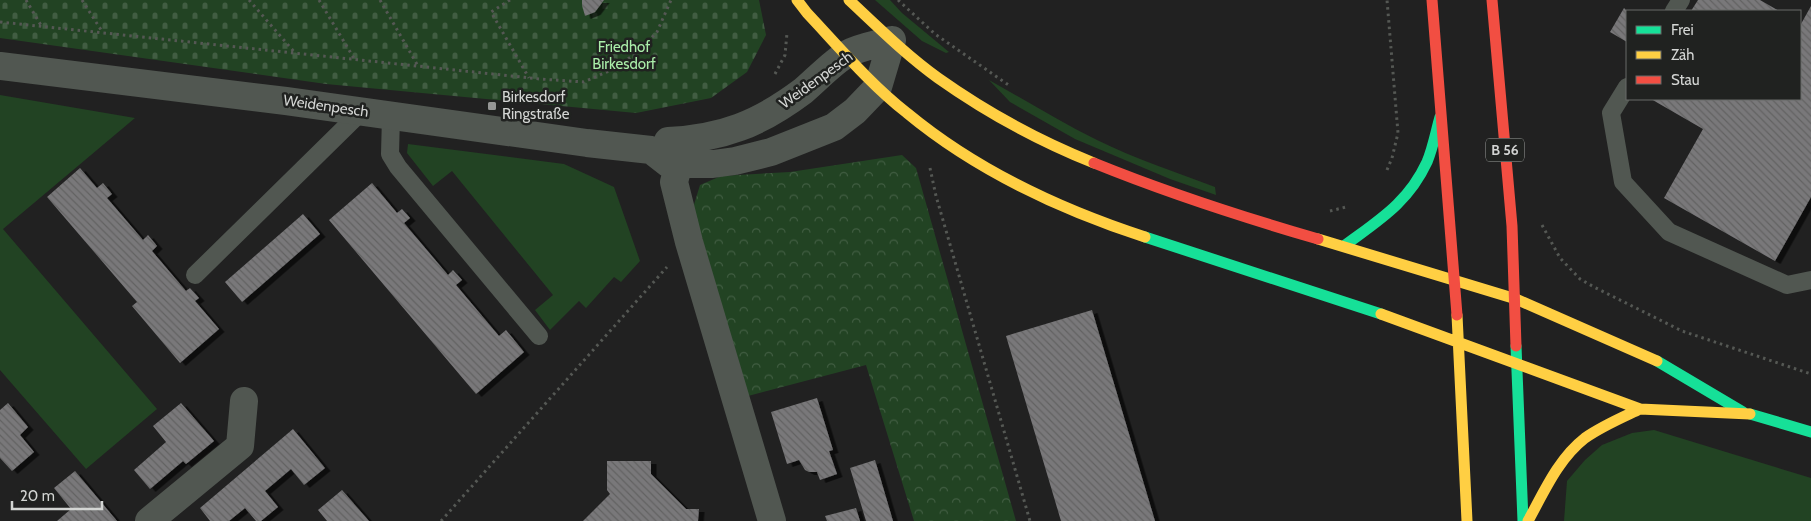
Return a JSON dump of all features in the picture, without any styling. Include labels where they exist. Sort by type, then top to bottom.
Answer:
[{"type":"main road","points":[[796,0],[878,87],[938,138],[1042,198],[1111,226],[1372,310],[1460,341],[1640,409],[1746,414],[1811,432]]},
{"type":"main road","points":[[849,0],[892,40],[937,77],[982,107],[1075,156],[1239,216],[1516,299],[1665,365],[1746,414]]},
{"type":"main road","points":[[1432,0],[1460,341],[1467,521]]},
{"type":"main road","name":"B 56","points":[[1492,0],[1512,226],[1524,521]]},
{"type":"main road","points":[[1344,246],[1395,208],[1412,188],[1428,160],[1442,111]]},
{"type":"main road","points":[[1528,521],[1558,467],[1578,444],[1599,429],[1640,409]]},
{"type":"street","name":"Weidenpesch","points":[[0,66],[362,111],[587,143],[651,150],[669,164],[682,152],[705,138],[739,129],[771,113],[802,91],[847,54],[892,40]]},
{"type":"street","name":"Weidenpesch","points":[[682,152],[713,164],[735,161],[771,152],[834,127],[855,112],[878,87],[892,40]]},
{"type":"street","points":[[682,152],[674,182],[689,242],[772,521]]},
{"type":"street","points":[[149,521],[240,446],[244,401]]},
{"type":"lane","points":[[1626,89],[1611,113],[1622,182],[1669,232],[1787,284],[1811,280]]},
{"type":"lane","points":[[195,275],[362,111]]},
{"type":"lane","points":[[391,116],[390,154],[398,167],[539,336]]},
{"type":"path","points":[[26,0],[42,27]]},
{"type":"path","points":[[82,0],[103,33]]},
{"type":"path","points":[[249,0],[296,54]]},
{"type":"path","points":[[319,0],[355,60]]},
{"type":"path","points":[[380,0],[418,66]]},
{"type":"path","points":[[510,0],[490,12],[529,78]]},
{"type":"path","points":[[0,22],[529,78],[584,82],[609,71],[638,53],[656,32],[671,0]]},
{"type":"path","points":[[898,0],[935,34],[1014,89]]},
{"type":"path","points":[[1385,174],[1392,158],[1398,133],[1387,0]]},
{"type":"path","points":[[774,75],[785,55],[786,34],[790,24],[807,13]]},
{"type":"path","points":[[938,138],[930,171],[1030,521]]},
{"type":"path","points":[[1327,211],[1351,206]]},
{"type":"path","points":[[1512,226],[1543,225],[1551,243],[1570,269],[1580,279],[1611,296],[1682,330],[1811,374]]},
{"type":"path","points":[[442,521],[689,242]]},
{"type":"green space","name":"Friedhof Birkesdorf","points":[[0,0],[759,0],[766,35],[747,72],[711,98],[636,113],[326,84],[0,38]]},
{"type":"green space","points":[[875,0],[890,0],[902,13],[949,52],[946,53],[922,41]]},
{"type":"green space","points":[[989,80],[1111,147],[1215,187],[1216,195],[1170,179],[1075,139],[1010,102]]},
{"type":"green space","points":[[0,95],[135,118],[3,229],[157,409],[86,469],[0,370]]},
{"type":"green space","points":[[408,144],[564,164],[614,187],[640,261],[621,282],[614,277],[586,308],[579,301],[550,330],[535,310],[553,295],[452,171],[433,186],[407,153]]},
{"type":"green space","points":[[902,155],[916,168],[1016,521],[914,521],[866,365],[748,396],[693,208],[700,185],[721,176],[790,172]]},
{"type":"green space","points":[[1654,430],[1811,478],[1811,521],[1564,521],[1567,481],[1585,460],[1602,445],[1632,433]]},
{"type":"building","points":[[582,0],[604,0],[595,12],[585,16]]},
{"type":"building","points":[[1698,0],[1760,0],[1777,10],[1692,10]]},
{"type":"building","points":[[1811,6],[1811,197],[1775,261],[1664,198],[1703,129],[1653,100],[1801,100],[1801,24]]},
{"type":"building","points":[[1624,8],[1626,10],[1626,41],[1610,32]]},
{"type":"building","points":[[80,168],[97,188],[103,183],[112,194],[107,198],[143,240],[148,235],[157,246],[152,251],[186,291],[190,288],[199,298],[195,301],[219,329],[180,363],[132,306],[137,302],[47,197]]},
{"type":"building","points":[[372,183],[397,213],[402,209],[410,218],[404,223],[448,275],[453,270],[462,280],[456,285],[499,336],[506,330],[524,352],[476,394],[329,220]]},
{"type":"building","points":[[303,214],[320,234],[242,302],[225,282]]},
{"type":"building","points":[[1092,310],[1155,521],[1061,521],[1006,336]]},
{"type":"building","points":[[817,398],[833,450],[829,451],[837,474],[820,480],[817,472],[805,470],[799,460],[787,464],[771,412]]},
{"type":"building","points":[[8,403],[28,427],[20,435],[34,452],[12,471],[0,458],[0,410]]},
{"type":"building","points":[[181,403],[214,441],[186,464],[183,461],[150,489],[134,470],[166,442],[153,426]]},
{"type":"building","points":[[293,429],[325,468],[304,485],[291,469],[265,491],[278,507],[261,521],[256,521],[245,508],[229,521],[210,521],[200,508]]},
{"type":"building","points":[[875,460],[893,521],[866,521],[850,468]]},
{"type":"building","points":[[607,461],[651,461],[651,474],[686,509],[699,509],[698,521],[583,521],[610,494],[607,490]]},
{"type":"building","points":[[75,471],[117,521],[57,521],[71,509],[54,488]]},
{"type":"building","points":[[342,490],[369,521],[327,521],[318,510]]},
{"type":"building","points":[[856,508],[860,521],[827,521],[825,516]]},
{"type":"traffic: fast","points":[[1344,246],[1392,210],[1411,189],[1427,162],[1440,117]]},
{"type":"traffic: fast","points":[[1145,237],[1381,314]]},
{"type":"traffic: fast","points":[[1516,346],[1523,521]]},
{"type":"traffic: fast","points":[[1657,361],[1743,412]]},
{"type":"traffic: fast","points":[[1750,414],[1811,432]]},
{"type":"traffic: slow","points":[[797,0],[880,90],[934,134],[990,170],[1050,201],[1145,237]]},
{"type":"traffic: slow","points":[[849,0],[915,60],[956,91],[1033,135],[1094,163]]},
{"type":"traffic: slow","points":[[1318,239],[1516,299],[1657,361]]},
{"type":"traffic: slow","points":[[1381,314],[1640,409],[1750,414]]},
{"type":"traffic: slow","points":[[1457,315],[1467,521]]},
{"type":"traffic: slow","points":[[1528,521],[1552,476],[1575,446],[1612,422],[1640,409]]},
{"type":"traffic: jam","points":[[1432,0],[1457,315]]},
{"type":"traffic: jam","points":[[1492,0],[1512,226],[1516,346]]},
{"type":"traffic: jam","points":[[1094,163],[1205,204],[1318,239]]},
{"type":"place","name":"Birkesdorf Ringstraße","points":[[492,106]]}]
